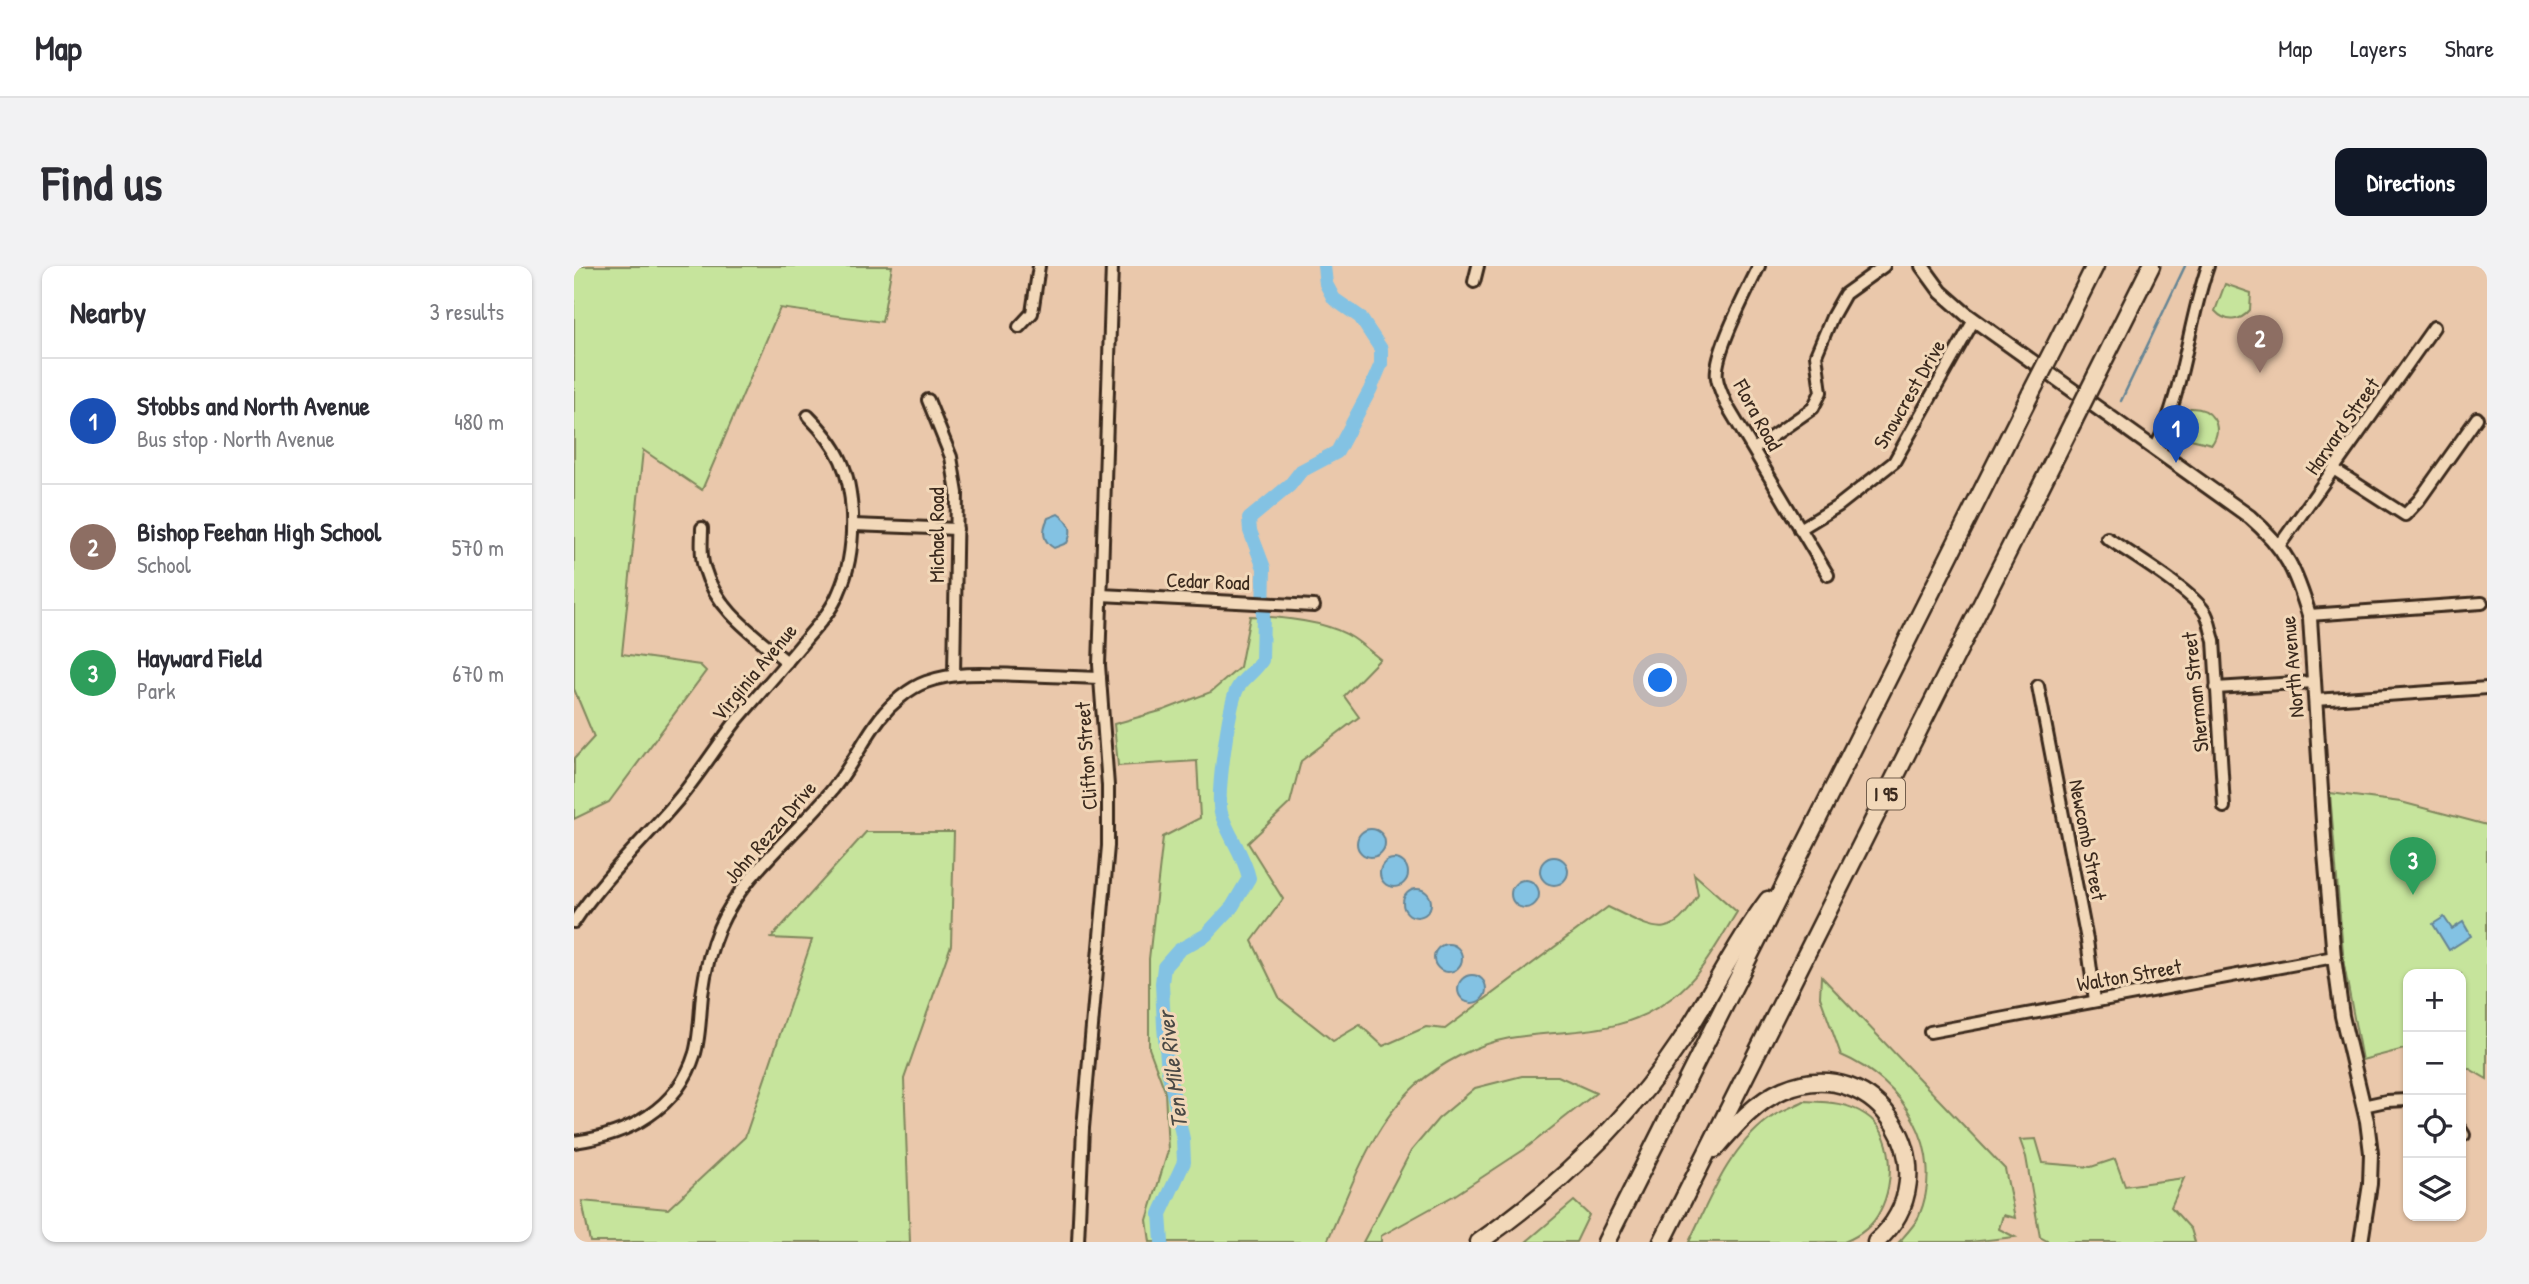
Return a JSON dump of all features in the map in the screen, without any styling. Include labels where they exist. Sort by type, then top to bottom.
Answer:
[{"type":"highway","name":"I 95","points":[[1606,1242],[2095,266]]},
{"type":"highway","name":"I 95","points":[[1662,1242],[2151,266]]},
{"type":"highway","points":[[1479,1242],[1526,1208],[1569,1171],[1629,1109],[1681,1041],[1759,912],[1795,865]]},
{"type":"highway","points":[[1699,1167],[1745,1116],[1781,1091],[1800,1084],[1820,1082],[1859,1092],[1877,1104],[1892,1119],[1902,1138],[1909,1170],[1907,1190],[1900,1210],[1889,1229],[1876,1242]]},
{"type":"main road","name":"North Avenue","points":[[1922,266],[1951,302],[1974,320],[2250,517],[2279,546],[2292,565],[2309,615],[2334,957],[2342,1016],[2363,1105],[2371,1153],[2367,1213],[2361,1242]]},
{"type":"street","points":[[1019,327],[1032,313],[1039,266]]},
{"type":"street","name":"Clifton Street","points":[[1078,1242],[1083,1128],[1108,846],[1108,786],[1100,678],[1112,266]]},
{"type":"street","points":[[1474,282],[1478,266]]},
{"type":"street","name":"Flora Road","points":[[1759,266],[1726,339],[1718,363],[1717,378],[1726,404],[1828,575]]},
{"type":"street","points":[[1754,449],[1813,408],[1821,392],[1816,355],[1832,317],[1845,294],[1884,266]]},
{"type":"street","points":[[2155,449],[2166,428],[2177,393],[2194,311],[2208,266]]},
{"type":"street","name":"Snowcrest Drive","points":[[1800,529],[1838,506],[1894,462],[1974,320]]},
{"type":"street","name":"Harvard Street","points":[[2279,546],[2434,327]]},
{"type":"street","name":"Michael Road","points":[[928,400],[951,457],[957,493],[954,674]]},
{"type":"street","name":"Virginia Avenue","points":[[574,922],[696,778],[737,721],[825,616],[838,595],[847,569],[852,525],[851,496],[840,455],[829,437],[808,416]]},
{"type":"street","points":[[2335,470],[2405,515],[2432,483],[2477,418]]},
{"type":"street","points":[[852,525],[957,529]]},
{"type":"street","points":[[702,528],[704,566],[720,602],[787,662]]},
{"type":"street","name":"Sherman Street","points":[[2107,538],[2167,579],[2193,599],[2206,614],[2214,640],[2224,807]]},
{"type":"street","name":"Cedar Road","points":[[1101,596],[1314,606]]},
{"type":"street","points":[[2309,615],[2482,603]]},
{"type":"street","name":"John Rezza Drive","points":[[574,1142],[603,1138],[628,1130],[669,1098],[685,1076],[695,1052],[706,969],[719,928],[730,908],[772,856],[835,788],[881,717],[902,697],[922,683],[954,674],[1100,678]]},
{"type":"street","points":[[2216,688],[2314,682]]},
{"type":"street","name":"Newcomb Street","points":[[2038,686],[2085,929],[2095,1001]]},
{"type":"street","points":[[2315,700],[2487,688]]},
{"type":"street","name":"Walton Street","points":[[1930,1032],[2334,957]]},
{"type":"street","points":[[2363,1105],[2403,1100]]},
{"type":"green space","points":[[574,266],[892,266],[882,322],[780,308],[702,490],[643,450],[622,654],[700,665],[706,671],[609,802],[574,819],[574,759],[594,737],[574,689]]},
{"type":"green space","points":[[2225,284],[2251,293],[2250,310],[2242,317],[2228,319],[2215,311]]},
{"type":"green space","points":[[2190,408],[2204,411],[2214,419],[2217,431],[2212,444],[2182,437]]},
{"type":"green space","points":[[1250,616],[1289,619],[1330,628],[1353,638],[1380,659],[1344,696],[1359,717],[1301,761],[1290,803],[1248,843],[1283,899],[1252,941],[1280,999],[1333,1041],[1360,1025],[1383,1046],[1426,1027],[1445,1029],[1608,907],[1649,926],[1669,926],[1688,911],[1698,895],[1694,874],[1737,912],[1693,979],[1653,1010],[1614,1025],[1510,1038],[1485,1045],[1448,1062],[1416,1085],[1400,1101],[1374,1138],[1327,1242],[1150,1242],[1147,1220],[1168,1151],[1165,1091],[1149,1048],[1149,959],[1163,837],[1200,818],[1197,761],[1118,766],[1114,724],[1164,710],[1211,692],[1240,667]]},
{"type":"green space","points":[[2330,793],[2401,802],[2487,825],[2487,1079],[2466,1067],[2466,969],[2403,969],[2403,1049],[2362,1060],[2344,965]]},
{"type":"green space","points":[[866,832],[954,832],[951,945],[904,1079],[910,1242],[590,1242],[582,1201],[668,1209],[745,1137],[812,940],[771,938]]},
{"type":"green space","points":[[1821,976],[2005,1169],[2015,1218],[2003,1215],[1999,1229],[2015,1237],[1970,1242],[1899,1242],[1919,1216],[1926,1191],[1927,1167],[1923,1143],[1914,1120],[1900,1100],[1883,1082],[1841,1055],[1820,997]]},
{"type":"green space","points":[[1522,1076],[1558,1076],[1596,1093],[1525,1149],[1455,1195],[1381,1236],[1381,1242],[1363,1242],[1411,1151],[1438,1119],[1475,1088]]},
{"type":"green space","points":[[1804,1101],[1851,1107],[1876,1123],[1883,1134],[1890,1160],[1890,1173],[1885,1200],[1874,1221],[1860,1234],[1844,1242],[1689,1242],[1713,1191],[1743,1144],[1773,1116]]},
{"type":"green space","points":[[2036,1139],[2043,1163],[2091,1167],[2115,1159],[2125,1186],[2184,1178],[2171,1207],[2191,1229],[2195,1242],[2049,1242],[2040,1237],[2026,1157],[2020,1140]]},
{"type":"green space","points":[[1574,1201],[1589,1215],[1576,1242],[1526,1242]]},
{"type":"water","points":[[1058,514],[1068,523],[1070,534],[1067,543],[1054,548],[1045,539],[1044,531],[1048,518]]},
{"type":"water","points":[[1371,829],[1381,833],[1385,843],[1381,853],[1371,857],[1361,853],[1357,843],[1361,833]]},
{"type":"water","points":[[1554,857],[1564,861],[1568,871],[1564,881],[1554,885],[1544,881],[1540,871],[1544,861]]},
{"type":"water","points":[[1394,859],[1404,863],[1408,873],[1404,883],[1394,887],[1384,883],[1380,873],[1384,863]]},
{"type":"water","points":[[1525,880],[1535,884],[1539,894],[1535,904],[1525,908],[1515,904],[1511,894],[1515,884]]},
{"type":"water","points":[[1417,889],[1427,893],[1431,903],[1427,913],[1417,917],[1407,913],[1403,903],[1407,893]]},
{"type":"water","points":[[2444,917],[2452,929],[2463,922],[2471,936],[2449,950],[2433,924]]},
{"type":"water","points":[[1448,944],[1458,948],[1462,958],[1458,968],[1448,972],[1438,968],[1434,958],[1438,948]]},
{"type":"water","points":[[1472,975],[1482,979],[1486,989],[1482,999],[1472,1003],[1462,999],[1458,989],[1462,979]]},
{"type":"waterway","name":"Ten Mile River","points":[[1162,1242],[1160,1214],[1184,1162],[1183,1139],[1168,1070],[1162,983],[1164,967],[1179,950],[1206,935],[1232,907],[1249,878],[1244,861],[1224,821],[1220,803],[1224,751],[1234,698],[1237,689],[1262,660],[1264,568],[1250,531],[1249,519],[1290,485],[1301,471],[1337,452],[1381,364],[1381,349],[1360,317],[1334,299],[1326,284],[1324,266]]},
{"type":"waterway","points":[[2121,401],[2185,266]]},
{"type":"place","name":"Bishop Feehan High School","points":[[2260,373]]},
{"type":"place","name":"Stobbs and North Avenue","points":[[2176,463]]},
{"type":"place","name":"Hayward Field","points":[[2413,895]]}]
